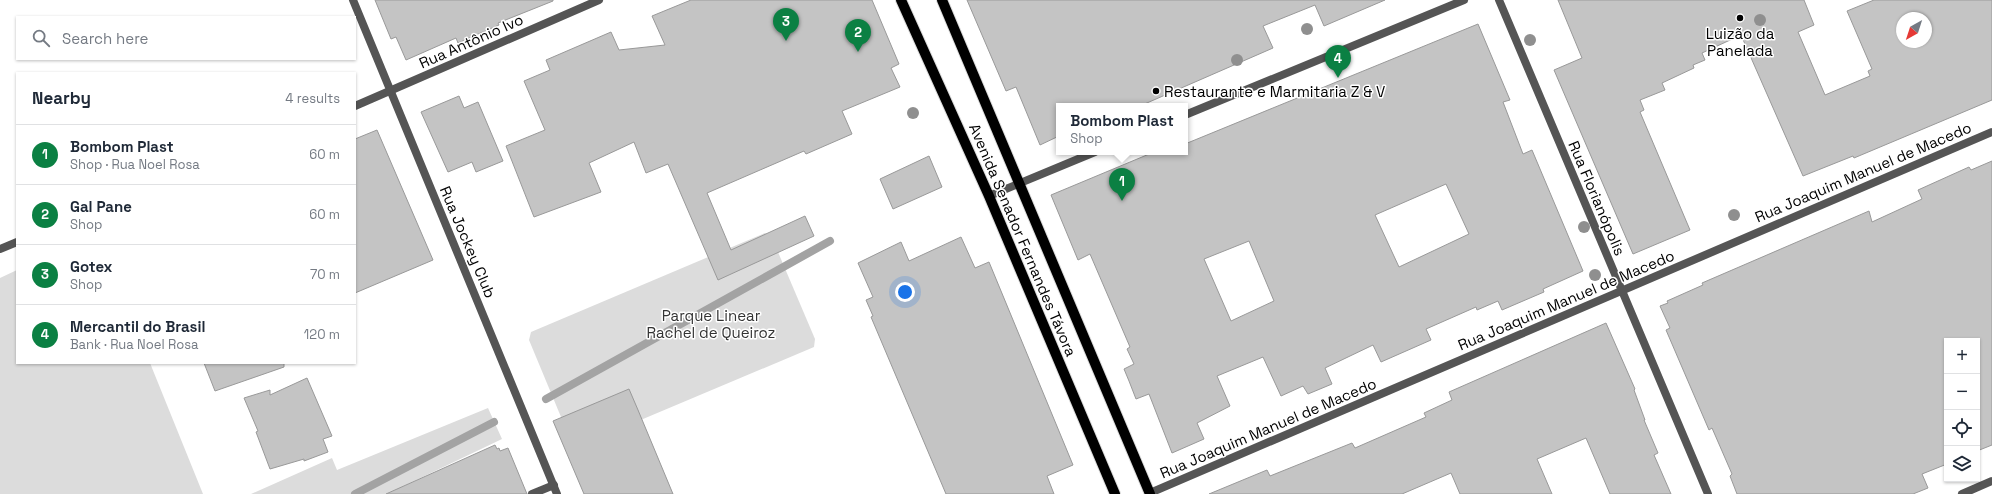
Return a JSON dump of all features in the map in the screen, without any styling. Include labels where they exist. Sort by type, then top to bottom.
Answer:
[{"type":"main road","name":"Avenida Senador Fernandes Távora","points":[[901,0],[989,196],[1115,494]]},
{"type":"main road","name":"Avenida Senador Fernandes Távora","points":[[942,0],[1018,184],[1150,494]]},
{"type":"street","name":"Rua Jockey Club","points":[[353,0],[557,494]]},
{"type":"street","name":"Rua Antônio Ivo","points":[[356,106],[391,92],[599,0]]},
{"type":"street","points":[[1188,114],[1464,0]]},
{"type":"street","name":"Rua Florianópolis","points":[[1499,0],[1708,494]]},
{"type":"street","name":"Rua Joaquim Manuel de Macedo","points":[[1150,494],[1992,132]]},
{"type":"street","points":[[989,196],[1088,155]]},
{"type":"street","points":[[0,248],[16,242]]},
{"type":"street","points":[[1962,494],[1992,481]]},
{"type":"street","points":[[532,494],[554,485]]},
{"type":"green space","name":"Parque Linear Rachel de Queiroz","points":[[765,233],[772,238],[815,339],[814,347],[579,446],[571,441],[529,340],[531,332]]},
{"type":"green space","points":[[16,270],[16,364],[150,364],[203,494],[0,494],[0,278]]},
{"type":"green space","points":[[488,408],[502,439],[387,494],[251,494],[332,458],[337,470]]},
{"type":"building","points":[[375,0],[553,1],[498,23],[499,25],[458,43],[456,38],[406,60],[396,37],[391,39]]},
{"type":"building","points":[[691,0],[872,0],[899,64],[891,68],[900,87],[842,111],[852,134],[806,154],[804,151],[707,193],[731,250],[805,216],[814,236],[718,280],[668,164],[646,173],[634,142],[589,163],[601,192],[534,217],[506,146],[545,130],[524,81],[550,70],[546,60],[611,32],[619,50],[665,45],[652,16]]},
{"type":"building","points":[[967,0],[1385,0],[1324,26],[1315,5],[1263,26],[1273,48],[1147,103],[1056,103],[1056,137],[1040,145],[1016,87],[1006,91]]},
{"type":"building","points":[[1558,0],[1804,0],[1814,25],[1798,32],[1825,95],[1870,76],[1868,71],[1872,69],[1847,11],[1874,0],[1992,0],[1992,100],[1854,158],[1853,156],[1803,176],[1741,35],[1702,53],[1705,60],[1693,65],[1694,68],[1662,83],[1665,90],[1640,100],[1644,110],[1640,112],[1690,230],[1633,254],[1554,70],[1582,58]]},
{"type":"building","points":[[1478,24],[1510,100],[1503,102],[1523,154],[1532,150],[1583,271],[1543,289],[1544,292],[1502,310],[1498,301],[1477,310],[1476,307],[1426,329],[1431,340],[1381,362],[1373,345],[1325,368],[1332,384],[1308,394],[1303,386],[1281,396],[1263,357],[1217,376],[1230,406],[1197,423],[1204,439],[1172,453],[1149,394],[1136,399],[1124,369],[1134,364],[1127,349],[1130,347],[1090,254],[1078,260],[1051,195],[1147,155],[1188,155],[1188,143]],"holes":[[[1446,184],[1469,234],[1399,267],[1375,215]],[[1249,241],[1274,301],[1231,321],[1204,259]]]},
{"type":"building","points":[[459,96],[464,108],[478,102],[503,161],[476,172],[472,162],[448,172],[421,112]]},
{"type":"building","points":[[377,130],[433,260],[356,293],[356,139]]},
{"type":"building","points":[[929,156],[942,187],[893,209],[880,179]]},
{"type":"building","points":[[1992,161],[1992,445],[1980,450],[1980,338],[1944,338],[1944,465],[1922,474],[1928,488],[1913,494],[1737,494],[1730,476],[1732,474],[1712,428],[1709,430],[1666,330],[1670,328],[1660,306],[1668,303],[1667,301],[1703,285],[1702,283],[1869,211],[1872,222],[1922,199],[1918,190],[1969,167],[1971,170]]},
{"type":"building","points":[[961,237],[975,268],[989,262],[1073,465],[1047,476],[1054,494],[946,494],[871,317],[873,316],[866,300],[873,297],[858,263],[901,242],[909,261]]},
{"type":"building","points":[[1606,323],[1635,389],[1634,390],[1644,420],[1658,453],[1654,455],[1671,494],[1610,494],[1586,438],[1537,459],[1552,494],[1460,494],[1451,473],[1402,494],[1209,494],[1267,470],[1270,476],[1352,443],[1355,448],[1426,417],[1424,413],[1452,400],[1449,392]]},
{"type":"building","points":[[204,364],[284,364],[284,367],[215,391]]},
{"type":"building","points":[[307,378],[332,436],[323,439],[328,452],[304,461],[304,459],[270,469],[256,432],[258,431],[244,398],[270,390],[270,395]]},
{"type":"building","points":[[629,389],[673,494],[584,494],[553,421]]},
{"type":"building","points":[[495,445],[500,451],[508,448],[527,494],[386,494]]},
{"type":"waterway","points":[[546,399],[830,241]]},
{"type":"waterway","points":[[355,494],[494,422]]},
{"type":"place","name":"Luizão da Panelada","points":[[1740,18]]},
{"type":"place","name":"Gotex","points":[[786,41]]},
{"type":"place","name":"Gal Pane","points":[[858,52]]},
{"type":"place","name":"Mercantil do Brasil","points":[[1338,78]]},
{"type":"place","name":"Restaurante e Marmitaria Z & V","points":[[1156,91]]},
{"type":"place","name":"Bombom Plast","points":[[1122,201]]}]
